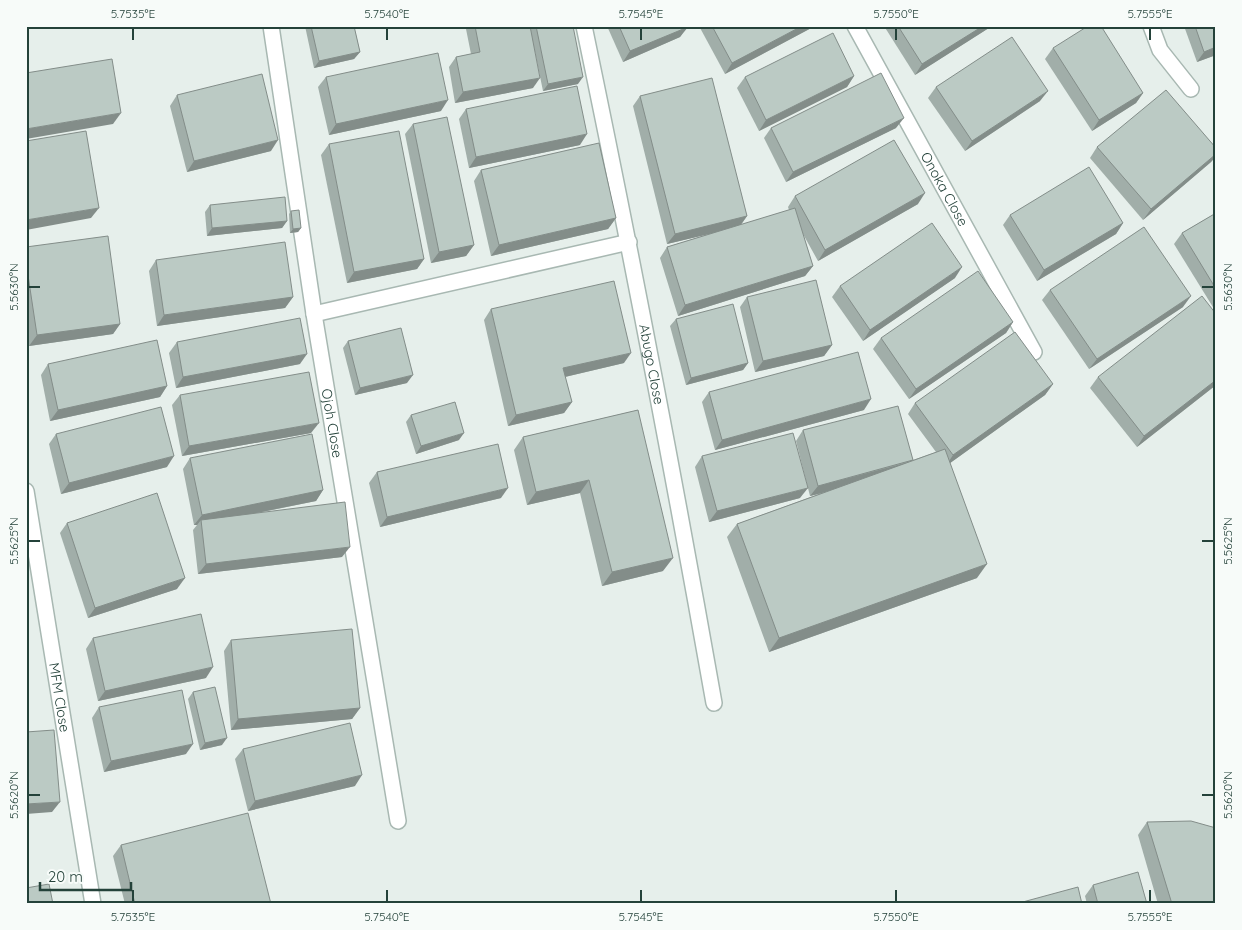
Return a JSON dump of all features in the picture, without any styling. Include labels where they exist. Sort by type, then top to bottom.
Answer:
[{"type":"street","name":"Ojoh Close","points":[[271,26],[314,314],[398,821]]},
{"type":"street","name":"Abugo Close","points":[[584,26],[629,242],[678,499],[714,704]]},
{"type":"street","name":"Onoka Close","points":[[855,26],[1034,352]]},
{"type":"street","points":[[1151,26],[1160,50],[1192,89]]},
{"type":"street","points":[[314,314],[629,242]]},
{"type":"street","name":"MFM Close","points":[[26,491],[94,904]]},
{"type":"building","points":[[311,26],[354,26],[360,52],[319,61]]},
{"type":"building","points":[[475,26],[530,26],[540,78],[463,92],[456,57],[480,52]]},
{"type":"building","points":[[536,26],[573,26],[583,77],[548,84]]},
{"type":"building","points":[[619,26],[687,26],[688,27],[630,51]]},
{"type":"building","points":[[712,26],[802,26],[732,63]]},
{"type":"building","points":[[898,26],[983,26],[922,64]]},
{"type":"building","points":[[1088,26],[1101,26],[1143,93],[1099,120],[1053,48]]},
{"type":"building","points":[[1195,26],[1216,26],[1216,47],[1204,52]]},
{"type":"building","points":[[833,33],[854,76],[766,120],[745,77]]},
{"type":"building","points":[[1012,37],[1048,91],[972,141],[936,87]]},
{"type":"building","points":[[438,53],[448,100],[336,124],[326,77]]},
{"type":"building","points":[[112,59],[121,113],[26,129],[26,73]]},
{"type":"building","points":[[881,73],[904,118],[793,172],[771,128]]},
{"type":"building","points":[[262,74],[278,140],[194,161],[177,95]]},
{"type":"building","points":[[712,78],[747,216],[675,234],[640,96]]},
{"type":"building","points":[[577,86],[587,134],[476,157],[466,109]]},
{"type":"building","points":[[1166,90],[1216,148],[1216,154],[1151,209],[1097,147]]},
{"type":"building","points":[[447,117],[474,245],[439,252],[413,124]]},
{"type":"building","points":[[86,131],[99,208],[26,220],[26,141]]},
{"type":"building","points":[[399,131],[424,259],[354,272],[329,144]]},
{"type":"building","points":[[894,140],[925,193],[825,250],[795,196]]},
{"type":"building","points":[[599,143],[616,218],[499,245],[481,170]]},
{"type":"building","points":[[1089,167],[1123,223],[1044,270],[1010,215]]},
{"type":"building","points":[[285,197],[287,221],[212,228],[210,205]]},
{"type":"building","points":[[795,208],[813,266],[685,305],[667,247]]},
{"type":"building","points":[[299,210],[301,228],[293,229],[291,211]]},
{"type":"building","points":[[1216,213],[1216,289],[1182,233]]},
{"type":"building","points":[[932,223],[962,267],[870,330],[840,286]]},
{"type":"building","points":[[1144,227],[1191,296],[1097,359],[1050,290]]},
{"type":"building","points":[[108,236],[120,324],[37,335],[26,262],[26,247]]},
{"type":"building","points":[[285,242],[293,297],[164,315],[156,260]]},
{"type":"building","points":[[978,271],[1013,322],[916,389],[881,338]]},
{"type":"building","points":[[816,280],[832,345],[763,361],[747,297]]},
{"type":"building","points":[[614,281],[631,353],[563,368],[572,402],[516,415],[491,309]]},
{"type":"building","points":[[1202,296],[1216,314],[1216,380],[1144,436],[1098,377]]},
{"type":"building","points":[[733,304],[748,363],[691,378],[676,319]]},
{"type":"building","points":[[300,318],[307,354],[183,377],[177,342]]},
{"type":"building","points":[[401,328],[413,375],[360,388],[348,341]]},
{"type":"building","points":[[1015,332],[1053,384],[953,455],[915,403]]},
{"type":"building","points":[[157,340],[167,386],[58,410],[48,364]]},
{"type":"building","points":[[858,352],[871,399],[722,440],[709,392]]},
{"type":"building","points":[[309,372],[319,423],[189,446],[180,395]]},
{"type":"building","points":[[455,402],[464,433],[421,446],[411,415]]},
{"type":"building","points":[[898,406],[913,460],[818,486],[803,430]]},
{"type":"building","points":[[161,407],[174,456],[69,483],[56,434]]},
{"type":"building","points":[[638,410],[673,558],[612,572],[589,480],[536,492],[523,437]]},
{"type":"building","points":[[793,433],[808,488],[717,511],[702,456]]},
{"type":"building","points":[[312,434],[323,490],[202,515],[190,458]]},
{"type":"building","points":[[498,444],[508,488],[387,517],[377,472]]},
{"type":"building","points":[[945,449],[987,564],[779,638],[737,524]]},
{"type":"building","points":[[157,493],[185,578],[95,608],[67,523]]},
{"type":"building","points":[[345,502],[350,547],[206,564],[201,520]]},
{"type":"building","points":[[201,614],[213,667],[105,691],[93,638]]},
{"type":"building","points":[[352,629],[360,708],[238,719],[231,640]]},
{"type":"building","points":[[215,687],[227,738],[205,743],[193,692]]},
{"type":"building","points":[[182,690],[193,744],[111,761],[99,707]]},
{"type":"building","points":[[350,723],[362,775],[255,801],[243,749]]},
{"type":"building","points":[[54,730],[60,802],[26,804],[26,732]]},
{"type":"building","points":[[248,813],[271,904],[135,904],[121,845]]},
{"type":"building","points":[[1191,821],[1216,828],[1216,904],[1172,904],[1147,822]]},
{"type":"building","points":[[1138,872],[1147,904],[1098,904],[1093,885]]},
{"type":"building","points":[[49,884],[53,904],[26,904],[26,888]]},
{"type":"building","points":[[1078,887],[1082,904],[1019,904],[1019,903]]}]
